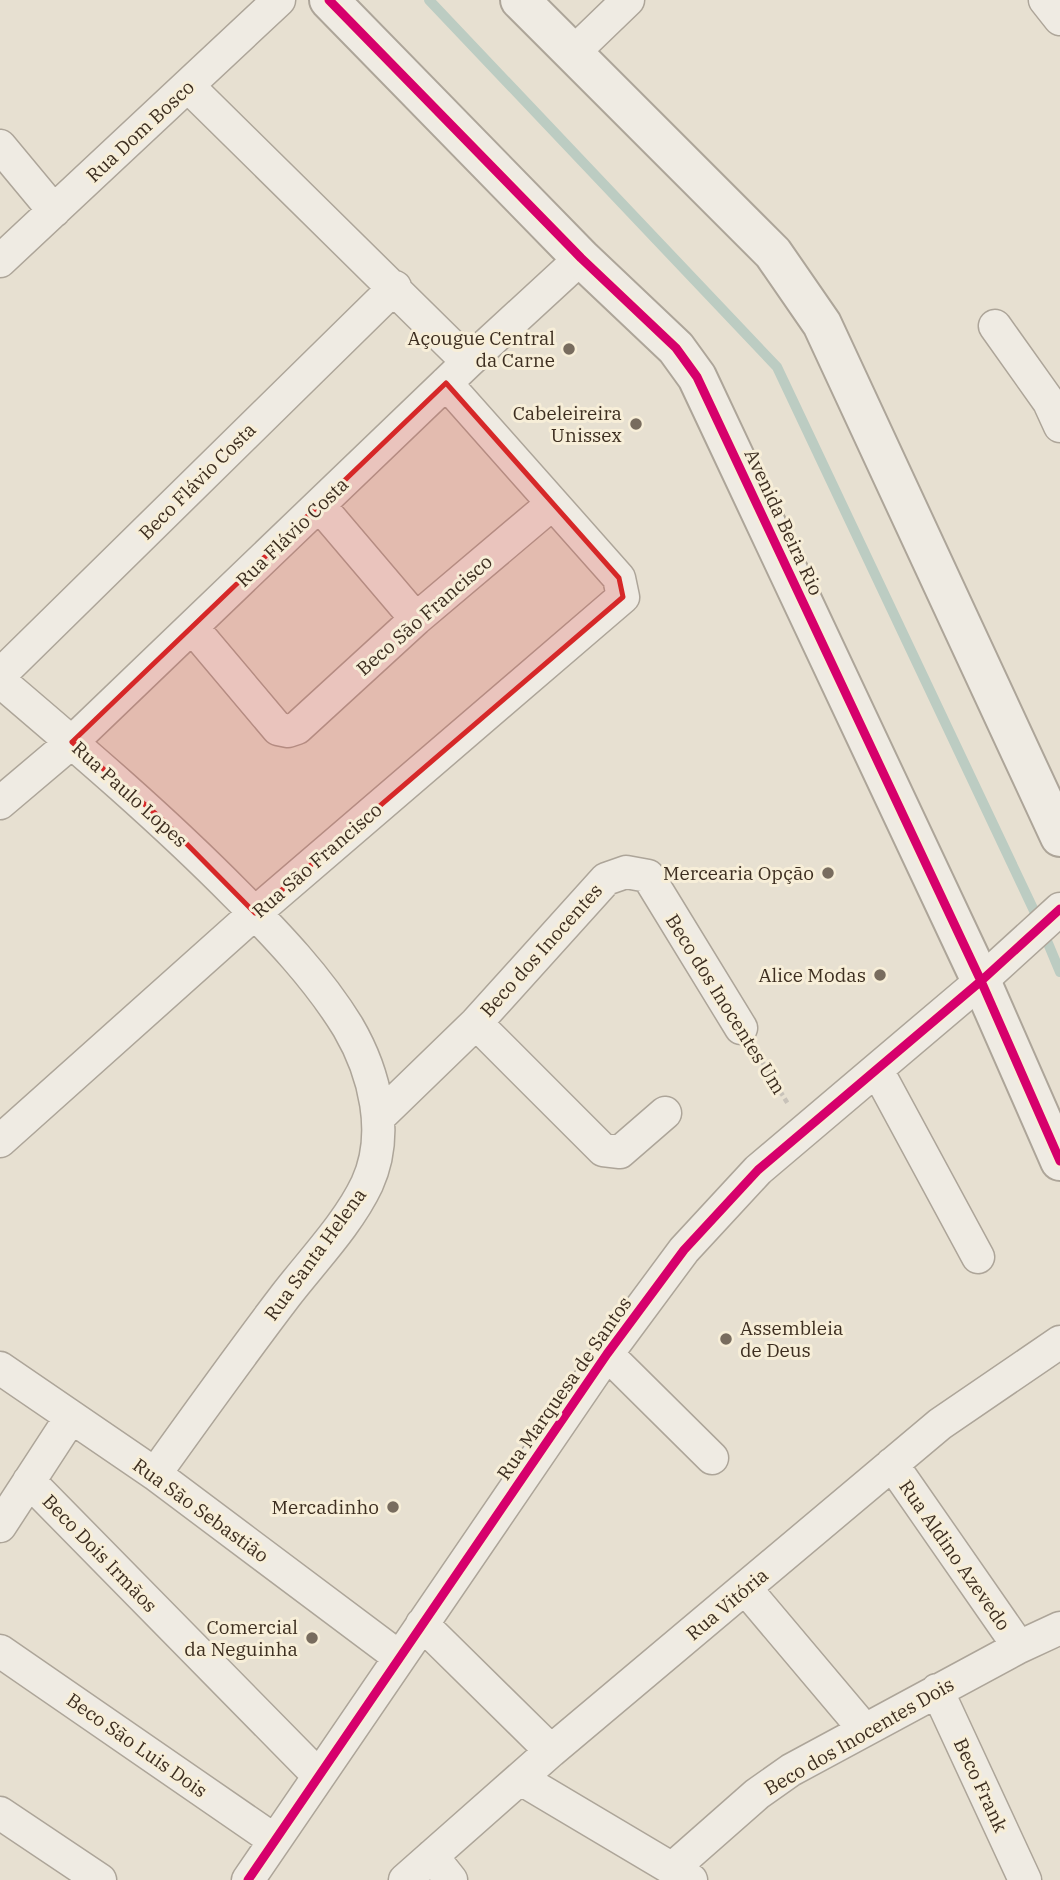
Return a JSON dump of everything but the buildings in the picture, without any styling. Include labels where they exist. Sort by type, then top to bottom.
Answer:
[{"type":"street","name":"Rua Dom Bosco","points":[[0,261],[279,0]]},
{"type":"street","name":"Avenida Beira Rio","points":[[329,0],[581,258],[676,348],[697,377],[981,981],[1060,1161]]},
{"type":"street","points":[[520,0],[773,253],[822,324],[1060,836]]},
{"type":"street","points":[[572,54],[628,0]]},
{"type":"street","points":[[1045,0],[1060,19]]},
{"type":"street","points":[[188,86],[395,287],[552,504]]},
{"type":"street","points":[[0,146],[54,211]]},
{"type":"street","name":"Rua Flávio Costa","points":[[0,803],[72,742],[457,373],[581,258]]},
{"type":"street","name":"Beco Flávio Costa","points":[[0,675],[395,287]]},
{"type":"street","points":[[995,326],[1049,401],[1060,426]]},
{"type":"street","name":"Rua São Francisco","points":[[0,1141],[255,913],[623,597],[619,578],[552,504]]},
{"type":"street","name":"Beco São Francisco","points":[[192,627],[278,729],[288,731],[297,728],[416,620],[552,504]]},
{"type":"street","points":[[319,505],[416,620]]},
{"type":"street","name":"Rua Paulo Lopes","points":[[0,681],[164,821],[255,913]]},
{"type":"street","name":"Beco dos Inocentes","points":[[379,1117],[475,1023],[606,878],[626,872],[648,876]]},
{"type":"street","name":"Beco dos Inocentes Um","points":[[648,876],[741,1028]]},
{"type":"street","name":"Rua Marquesa de Santos","points":[[248,1880],[607,1354],[684,1250],[719,1209],[758,1170],[981,981],[1057,911]]},
{"type":"street","name":"Rua Santa Helena","points":[[155,1474],[251,1341],[351,1211],[367,1184],[376,1157],[379,1117],[368,1071],[349,1029],[302,965],[255,913]]},
{"type":"street","name":"Beco dos Inocentes","points":[[475,1023],[603,1150],[620,1152],[665,1113]]},
{"type":"street","points":[[877,1070],[978,1257]]},
{"type":"street","name":"Rua Vitória","points":[[405,1880],[442,1868],[521,1779],[551,1751],[892,1464],[978,1396],[1060,1342]]},
{"type":"street","points":[[607,1354],[712,1458]]},
{"type":"street","name":"Rua São Sebastião","points":[[0,1368],[155,1474],[399,1657]]},
{"type":"street","points":[[0,1526],[71,1417]]},
{"type":"street","name":"Rua Aldino Azevedo","points":[[892,1464],[1019,1647]]},
{"type":"street","name":"Beco Dois Irmãos","points":[[29,1481],[318,1776]]},
{"type":"street","points":[[745,1588],[864,1729]]},
{"type":"street","points":[[422,1624],[551,1751]]},
{"type":"street","name":"Beco dos Inocentes Dois","points":[[682,1874],[757,1794],[791,1770],[937,1690],[1060,1628]]},
{"type":"street","name":"Beco São Luis Dois","points":[[0,1650],[274,1840]]},
{"type":"street","name":"Beco Frank","points":[[937,1690],[1025,1880]]},
{"type":"street","points":[[521,1779],[682,1874]]},
{"type":"street","points":[[0,1813],[100,1880]]},
{"type":"highlighted area","points":[[446,383],[619,578],[623,597],[255,913],[164,821],[72,742]]},
{"type":"waterway","points":[[429,0],[777,367],[1037,917],[1060,972]]},
{"type":"cycle path","points":[[329,0],[581,258],[676,348],[697,377],[981,981],[1060,1161]]},
{"type":"cycle path","points":[[248,1880],[607,1354],[684,1250],[758,1170],[981,981],[1060,909]]},
{"type":"place","name":"Açougue Central da Carne","points":[[569,349]]},
{"type":"place","name":"Cabeleireira Unissex","points":[[636,424]]},
{"type":"place","name":"Mercearia Opção","points":[[828,873]]},
{"type":"place","name":"Alice Modas","points":[[880,975]]},
{"type":"place","name":"Assembleia de Deus","points":[[726,1339]]},
{"type":"place","name":"Mercadinho","points":[[393,1507]]},
{"type":"place","name":"Comercial da Neguinha","points":[[312,1638]]}]
